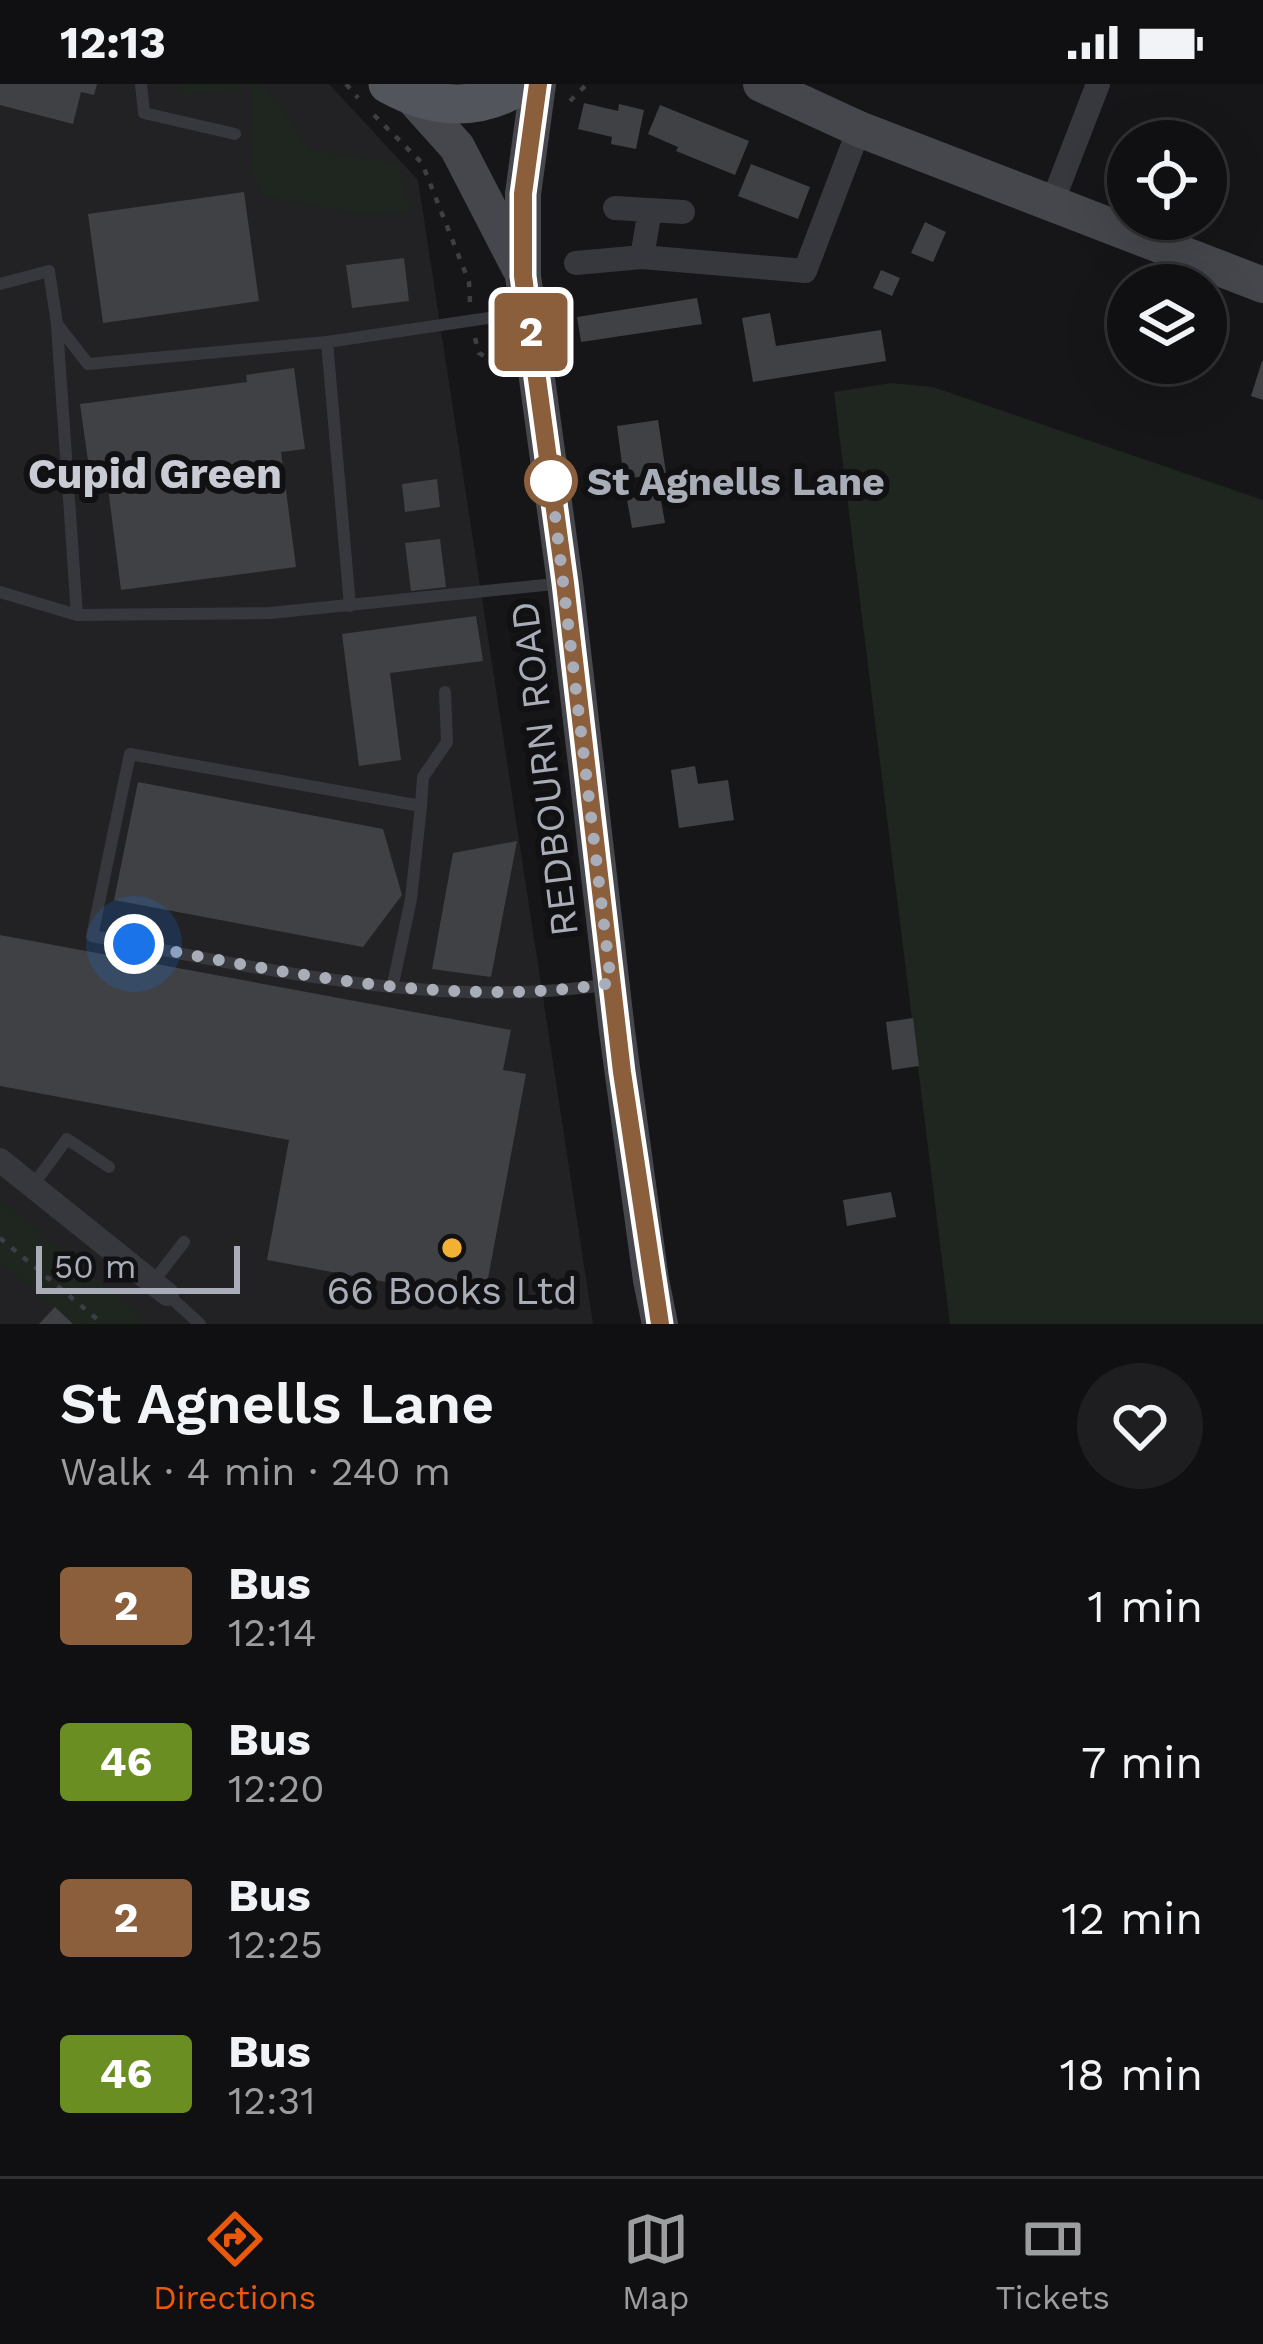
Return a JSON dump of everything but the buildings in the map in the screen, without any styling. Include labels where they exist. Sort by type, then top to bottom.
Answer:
[{"type":"main road","points":[[400,91],[439,104],[467,105],[494,99],[523,84]]},
{"type":"main road","name":"REDBOURN ROAD","points":[[538,84],[523,194],[523,276],[565,583],[611,983],[660,1324]]},
{"type":"main road","points":[[769,86],[859,129],[1263,285]]},
{"type":"main road","name":"REDBOURN ROAD","points":[[400,91],[457,147],[523,276]]},
{"type":"street","points":[[1052,203],[1098,84]]},
{"type":"street","points":[[576,263],[642,257],[805,271],[859,129]]},
{"type":"street","points":[[615,208],[683,212]]},
{"type":"street","points":[[642,257],[650,210]]},
{"type":"street","points":[[0,1160],[160,1288]]},
{"type":"lane","points":[[141,84],[144,112],[235,134]]},
{"type":"lane","points":[[0,284],[49,271],[57,324],[77,615]]},
{"type":"lane","points":[[57,324],[88,364],[327,341],[528,313]]},
{"type":"lane","points":[[327,341],[350,605]]},
{"type":"lane","points":[[0,592],[77,615],[269,614],[565,583]]},
{"type":"lane","points":[[393,984],[411,899],[423,777],[447,742],[445,692]]},
{"type":"lane","points":[[422,806],[130,754],[92,936],[256,968],[478,994],[561,992],[611,983]]},
{"type":"lane","points":[[33,1186],[68,1139],[109,1166]]},
{"type":"lane","points":[[184,1242],[160,1288],[200,1324]]},
{"type":"path","points":[[346,84],[422,163],[469,282],[470,303]]},
{"type":"path","points":[[0,1238],[103,1324]]},
{"type":"shaded area","points":[[0,84],[329,84],[418,180],[593,1324],[0,1324]]},
{"type":"shaded area","points":[[180,84],[263,84],[310,150],[398,163],[411,211],[353,214],[261,195],[251,171],[252,87],[182,96]]},
{"type":"shaded area","points":[[891,383],[933,387],[1263,500],[1263,1324],[950,1324],[834,392]]},
{"type":"shaded area","points":[[0,1199],[150,1324],[73,1324],[0,1263]]},
{"type":"bus line","name":"2","points":[[538,84],[523,194],[523,276],[565,583],[622,1072],[660,1324]]},
{"type":"place","name":"St Agnells Lane","points":[[551,481]]},
{"type":"place","name":"66 Books Ltd","points":[[452,1248]]},
{"type":"district","name":"Cupid Green","points":[[155,473]]},
{"type":"route","points":[[134,944],[256,968],[478,994],[561,992],[611,983],[551,481]]}]
